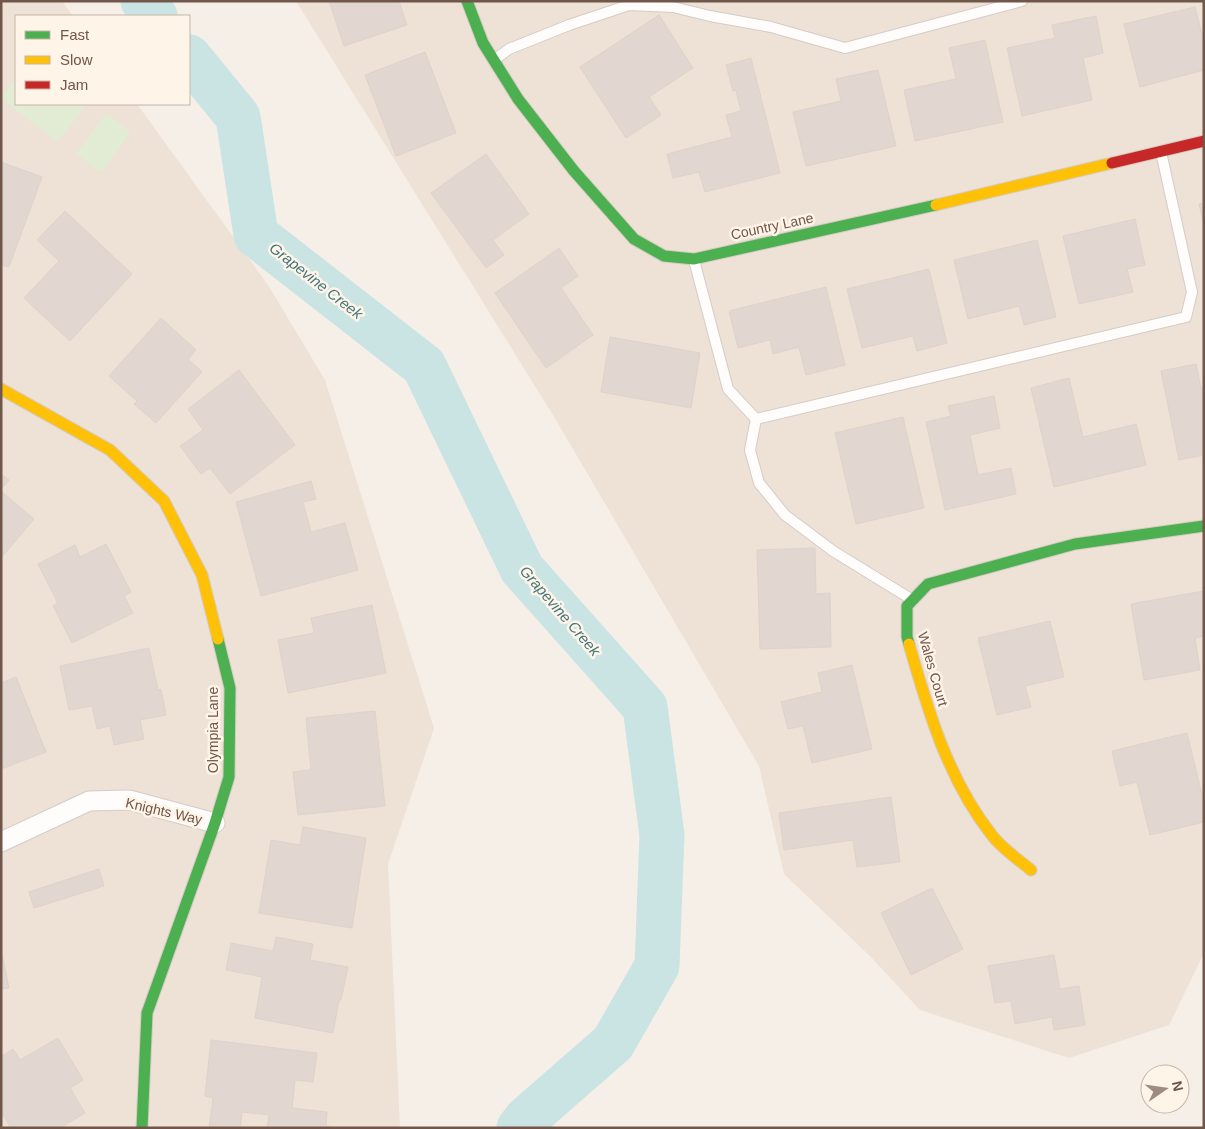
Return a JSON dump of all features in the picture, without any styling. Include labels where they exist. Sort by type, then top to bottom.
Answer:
[{"type":"street","name":"Country Lane","points":[[467,1],[483,43],[518,99],[574,171],[634,239],[664,256],[694,259],[895,215],[1204,141]]},
{"type":"street","name":"Olympia Lane","points":[[1,389],[110,450],[164,502],[202,575],[230,688],[229,777],[215,823],[147,1012],[142,1128]]},
{"type":"street","points":[[913,600],[928,584],[1076,544],[1204,526]]},
{"type":"street","name":"Wales Court","points":[[913,600],[907,606],[906,637],[945,755],[971,805],[992,836],[1031,870]]},
{"type":"street","name":"Knights Way","points":[[1,842],[89,801],[129,800],[215,823]]},
{"type":"lane","points":[[494,60],[509,49],[543,35],[629,5],[673,7],[771,27],[845,48],[1022,1]]},
{"type":"lane","points":[[756,419],[1186,317],[1192,292],[1161,151]]},
{"type":"lane","points":[[694,259],[728,389],[756,419]]},
{"type":"lane","points":[[756,419],[750,450],[759,483],[785,515],[833,551],[913,600]]},
{"type":"shaded area","points":[[1,1],[62,1],[72,15],[15,15],[15,105],[138,105],[268,285],[325,380],[434,728],[388,864],[400,1128],[1,1128]]},
{"type":"shaded area","points":[[296,1],[1204,1],[1204,953],[1169,1025],[1069,1058],[920,1010],[871,957],[784,874],[759,766],[556,420]]},
{"type":"green space","points":[[15,78],[15,105],[86,105],[58,142],[1,99]]},
{"type":"green space","points":[[106,113],[131,132],[101,173],[76,154]]},
{"type":"building","points":[[329,1],[399,1],[407,25],[344,46]]},
{"type":"building","points":[[1195,7],[1204,42],[1204,70],[1140,87],[1124,24]]},
{"type":"building","points":[[659,15],[693,68],[649,97],[661,115],[626,138],[580,67]]},
{"type":"building","points":[[1096,16],[1103,53],[1083,58],[1092,100],[1022,116],[1007,48],[1055,38],[1052,25]]},
{"type":"building","points":[[985,40],[1003,122],[915,141],[904,90],[956,79],[949,48]]},
{"type":"building","points":[[425,52],[456,133],[396,156],[365,75]]},
{"type":"building","points":[[751,58],[780,173],[705,192],[699,172],[673,178],[667,154],[732,137],[726,115],[741,111],[736,90],[733,91],[726,65]]},
{"type":"building","points":[[878,70],[896,146],[806,166],[793,112],[841,101],[836,79]]},
{"type":"building","points":[[486,154],[529,214],[493,240],[504,255],[486,268],[431,193]]},
{"type":"building","points":[[1,162],[42,177],[9,267],[1,265]]},
{"type":"building","points":[[1204,203],[1204,225],[1199,204]]},
{"type":"building","points":[[65,211],[132,274],[70,341],[24,298],[59,261],[37,240]]},
{"type":"building","points":[[1135,219],[1145,265],[1127,269],[1133,292],[1079,304],[1063,236]]},
{"type":"building","points":[[1037,240],[1056,317],[1024,325],[1019,306],[968,319],[954,260]]},
{"type":"building","points":[[559,248],[578,276],[561,288],[593,335],[546,368],[495,293]]},
{"type":"building","points":[[929,269],[947,343],[917,351],[913,336],[862,348],[847,289]]},
{"type":"building","points":[[826,287],[845,365],[806,375],[799,347],[773,354],[770,340],[738,348],[729,311]]},
{"type":"building","points":[[161,318],[196,350],[188,359],[202,372],[156,423],[134,404],[137,401],[109,376]]},
{"type":"building","points":[[610,337],[700,353],[691,408],[601,392]]},
{"type":"building","points":[[1196,364],[1201,388],[1204,388],[1204,455],[1179,460],[1161,371]]},
{"type":"building","points":[[239,370],[295,445],[230,494],[210,468],[201,474],[180,446],[203,430],[188,409]]},
{"type":"building","points":[[1069,378],[1083,437],[1136,424],[1146,465],[1054,487],[1031,388]]},
{"type":"building","points":[[994,396],[1000,428],[970,435],[978,475],[1011,468],[1016,494],[945,510],[926,422],[951,416],[948,406]]},
{"type":"building","points":[[903,417],[924,508],[856,524],[835,433]]},
{"type":"building","points":[[1,474],[9,480],[1,489]]},
{"type":"building","points":[[311,481],[316,499],[303,502],[311,532],[345,523],[358,570],[261,596],[236,502]]},
{"type":"building","points":[[1,491],[34,519],[1,558]]},
{"type":"building","points":[[106,544],[131,592],[124,596],[133,613],[72,643],[53,606],[58,603],[38,564],[75,545],[80,557]]},
{"type":"building","points":[[815,548],[816,594],[830,593],[831,647],[760,649],[757,550]]},
{"type":"building","points":[[1204,591],[1204,636],[1195,638],[1200,670],[1144,680],[1131,604]]},
{"type":"building","points":[[372,605],[386,673],[288,693],[278,640],[314,633],[311,618]]},
{"type":"building","points":[[1050,621],[1064,677],[1025,686],[1031,707],[997,715],[978,638]]},
{"type":"building","points":[[149,648],[158,690],[161,689],[166,715],[140,720],[144,739],[114,745],[110,726],[97,729],[92,706],[69,710],[60,666]]},
{"type":"building","points":[[852,665],[872,749],[812,763],[803,726],[788,729],[781,702],[822,692],[818,673]]},
{"type":"building","points":[[16,677],[46,752],[1,769],[1,683]]},
{"type":"building","points":[[375,711],[385,806],[298,815],[293,772],[311,770],[306,718]]},
{"type":"building","points":[[1187,733],[1204,803],[1204,822],[1150,835],[1137,782],[1120,786],[1112,751]]},
{"type":"building","points":[[891,797],[900,862],[857,867],[853,840],[784,850],[779,813]]},
{"type":"building","points":[[303,827],[366,838],[352,928],[259,913],[271,840],[300,845]]},
{"type":"building","points":[[99,869],[104,886],[34,908],[29,892]]},
{"type":"building","points":[[932,888],[963,949],[911,975],[881,913]]},
{"type":"building","points":[[276,937],[313,944],[310,960],[348,967],[333,1033],[255,1018],[262,977],[226,970],[231,943],[273,951]]},
{"type":"building","points":[[1,949],[9,988],[1,989]]},
{"type":"building","points":[[1054,955],[1060,989],[1079,986],[1085,1025],[1054,1030],[1052,1017],[1015,1024],[1011,1001],[995,1003],[988,966]]},
{"type":"building","points":[[58,1038],[83,1080],[70,1088],[85,1113],[60,1128],[11,1128],[1,1112],[1,1057],[13,1049],[20,1060]]},
{"type":"building","points":[[211,1040],[317,1053],[313,1082],[295,1080],[292,1108],[327,1112],[326,1126],[341,1128],[267,1128],[269,1115],[242,1112],[240,1128],[209,1128],[213,1098],[205,1096]]},
{"type":"waterway","name":"Grapevine Creek","points":[[143,1],[154,15]]},
{"type":"waterway","name":"Grapevine Creek","points":[[190,58],[238,117],[256,235],[424,366],[522,569],[645,707],[662,835],[657,966],[613,1043],[526,1119],[519,1128]]},
{"type":"traffic: fast","points":[[467,1],[483,43],[518,99],[574,171],[634,239],[664,256],[694,259],[936,205]]},
{"type":"traffic: fast","points":[[909,644],[907,637],[907,606],[928,584],[1075,544],[1204,526]]},
{"type":"traffic: fast","points":[[142,1128],[147,1013],[215,823],[229,777],[230,688],[218,639]]},
{"type":"traffic: slow","points":[[936,205],[1112,163]]},
{"type":"traffic: slow","points":[[1,389],[110,450],[164,501],[202,575],[218,639]]},
{"type":"traffic: slow","points":[[909,644],[941,744],[963,791],[995,839],[1031,870]]},
{"type":"traffic: jam","points":[[1112,163],[1204,141]]}]
